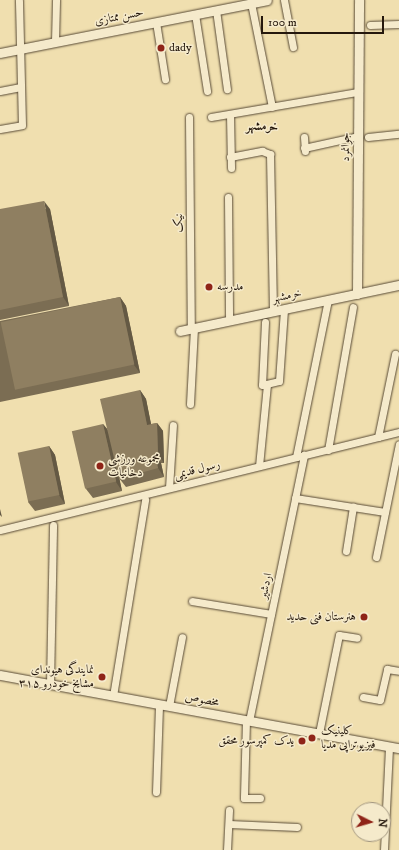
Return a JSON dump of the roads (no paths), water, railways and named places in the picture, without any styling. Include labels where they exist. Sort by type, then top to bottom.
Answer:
[{"type":"street","points":[[0,129],[22,125],[19,0]]},
{"type":"street","points":[[55,42],[56,0]]},
{"type":"street","name":"حسن ممتازی","points":[[0,53],[216,10],[237,3],[251,3],[267,0]]},
{"type":"street","points":[[284,0],[293,47]]},
{"type":"street","name":"جوانمرد","points":[[357,294],[359,0]]},
{"type":"street","points":[[251,3],[272,106]]},
{"type":"street","points":[[216,10],[227,89]]},
{"type":"street","points":[[196,14],[207,91]]},
{"type":"street","points":[[156,22],[165,79]]},
{"type":"street","points":[[370,25],[399,24]]},
{"type":"street","points":[[0,91],[21,87]]},
{"type":"street","points":[[211,117],[358,92]]},
{"type":"street","points":[[230,114],[230,168]]},
{"type":"street","name":"نیک","points":[[189,117],[193,328],[190,404]]},
{"type":"street","points":[[368,137],[399,134]]},
{"type":"street","points":[[304,137],[305,150],[358,136]]},
{"type":"street","points":[[230,157],[262,151],[270,154],[273,311]]},
{"type":"street","points":[[228,197],[229,321]]},
{"type":"street","name":"خرمشهر","points":[[180,331],[399,285]]},
{"type":"street","points":[[296,457],[328,300]]},
{"type":"street","points":[[328,450],[353,307]]},
{"type":"street","points":[[264,322],[262,385],[279,381],[284,309]]},
{"type":"street","points":[[378,437],[395,354]]},
{"type":"street","points":[[259,466],[267,384]]},
{"type":"street","points":[[169,488],[173,425]]},
{"type":"street","name":"رسول قدیمی","points":[[0,530],[399,432]]},
{"type":"street","points":[[376,557],[399,444]]},
{"type":"street","name":"اردشیر","points":[[260,798],[244,798],[247,720],[304,455]]},
{"type":"street","points":[[295,498],[385,512]]},
{"type":"street","points":[[113,696],[145,500]]},
{"type":"street","points":[[346,551],[353,507]]},
{"type":"street","points":[[50,684],[53,525]]},
{"type":"street","points":[[192,601],[271,614]]},
{"type":"street","points":[[319,734],[339,635],[357,638]]},
{"type":"street","points":[[169,706],[182,637]]},
{"type":"street","points":[[363,697],[380,700],[387,669],[399,671]]},
{"type":"street","name":"مخصوص","points":[[0,675],[399,748]]},
{"type":"street","points":[[156,792],[159,704]]},
{"type":"street","points":[[384,850],[389,746]]},
{"type":"street","points":[[227,850],[229,810]]},
{"type":"street","points":[[229,824],[297,827]]},
{"type":"place","name":"dady","points":[[161,48]]},
{"type":"place","name":"مدرسه","points":[[209,287]]},
{"type":"place","name":"مجموعه ورزشی دخانیات","points":[[100,466]]},
{"type":"place","name":"هنرستان فنی حدید","points":[[364,617]]},
{"type":"place","name":"نمایندگی هیوندای ۳۱۵ مشایخ خودرو","points":[[102,677]]},
{"type":"place","name":"کلینیک فیزیوتراپی مدیا","points":[[312,738]]},
{"type":"place","name":"یدک کمپرسور محقق","points":[[302,741]]},
{"type":"district","name":"خرمشهر","points":[[262,126]]}]
